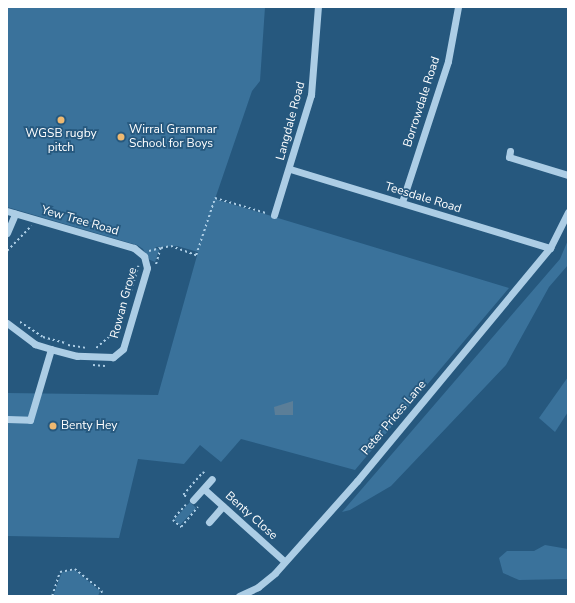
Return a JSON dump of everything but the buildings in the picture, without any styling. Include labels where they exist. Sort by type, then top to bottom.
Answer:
[{"type":"street","name":"Langdale Road","points":[[274,215],[290,169],[311,96],[318,7]]},
{"type":"street","name":"Borrowdale Road","points":[[402,202],[448,61],[458,7]]},
{"type":"street","points":[[510,151],[509,157],[568,176]]},
{"type":"street","name":"Teesdale Road","points":[[290,169],[550,248]]},
{"type":"street","name":"Yew Tree Road","points":[[7,211],[134,248],[142,257]]},
{"type":"street","name":"Peter Prices Lane","points":[[239,596],[248,594],[274,573],[357,481],[550,248],[568,212]]},
{"type":"street","points":[[7,233],[15,214]]},
{"type":"street","name":"Rowan Grove","points":[[7,323],[36,344],[77,356],[108,357],[120,353],[123,349],[147,268],[142,257]]},
{"type":"street","points":[[7,419],[30,420],[51,349]]},
{"type":"street","points":[[192,500],[212,479]]},
{"type":"street","name":"Benty Close","points":[[204,488],[284,561]]},
{"type":"street","points":[[209,522],[223,506]]},
{"type":"path","points":[[130,292],[142,257],[161,248],[171,246],[196,255],[215,198],[274,215]]},
{"type":"path","points":[[7,251],[32,225]]},
{"type":"path","points":[[154,270],[161,248]]},
{"type":"path","points":[[20,321],[43,337],[95,349],[120,327],[122,320]]},
{"type":"path","points":[[86,365],[107,366]]},
{"type":"path","points":[[192,500],[173,520],[181,527],[198,507]]},
{"type":"path","points":[[52,596],[60,572],[75,568],[102,591],[100,596]]},
{"type":"shaded area","points":[[7,7],[265,7],[260,81],[252,91],[215,199],[509,288],[355,470],[241,439],[221,462],[200,445],[184,464],[138,459],[119,538],[7,536],[7,393],[158,395],[198,252],[177,246],[155,247],[159,250],[155,262],[148,259],[143,249],[137,245],[7,207]]},
{"type":"shaded area","points":[[568,240],[568,265],[549,287],[506,365],[391,486],[350,510],[342,512],[560,259]]},
{"type":"shaded area","points":[[568,377],[568,412],[555,432],[539,418]]},
{"type":"shaded area","points":[[293,401],[293,415],[275,415],[274,407]]},
{"type":"shaded area","points":[[190,502],[196,508],[180,525],[174,520]]},
{"type":"shaded area","points":[[545,545],[568,549],[568,579],[519,580],[503,573],[499,558],[507,551],[534,551]]},
{"type":"shaded area","points":[[75,570],[100,591],[98,596],[53,596],[62,572]]},
{"type":"place","name":"WGSB rugby pitch","points":[[61,120]]},
{"type":"place","name":"Wirral Grammar School for Boys","points":[[121,137]]},
{"type":"place","name":"Benty Hey","points":[[53,426]]}]
